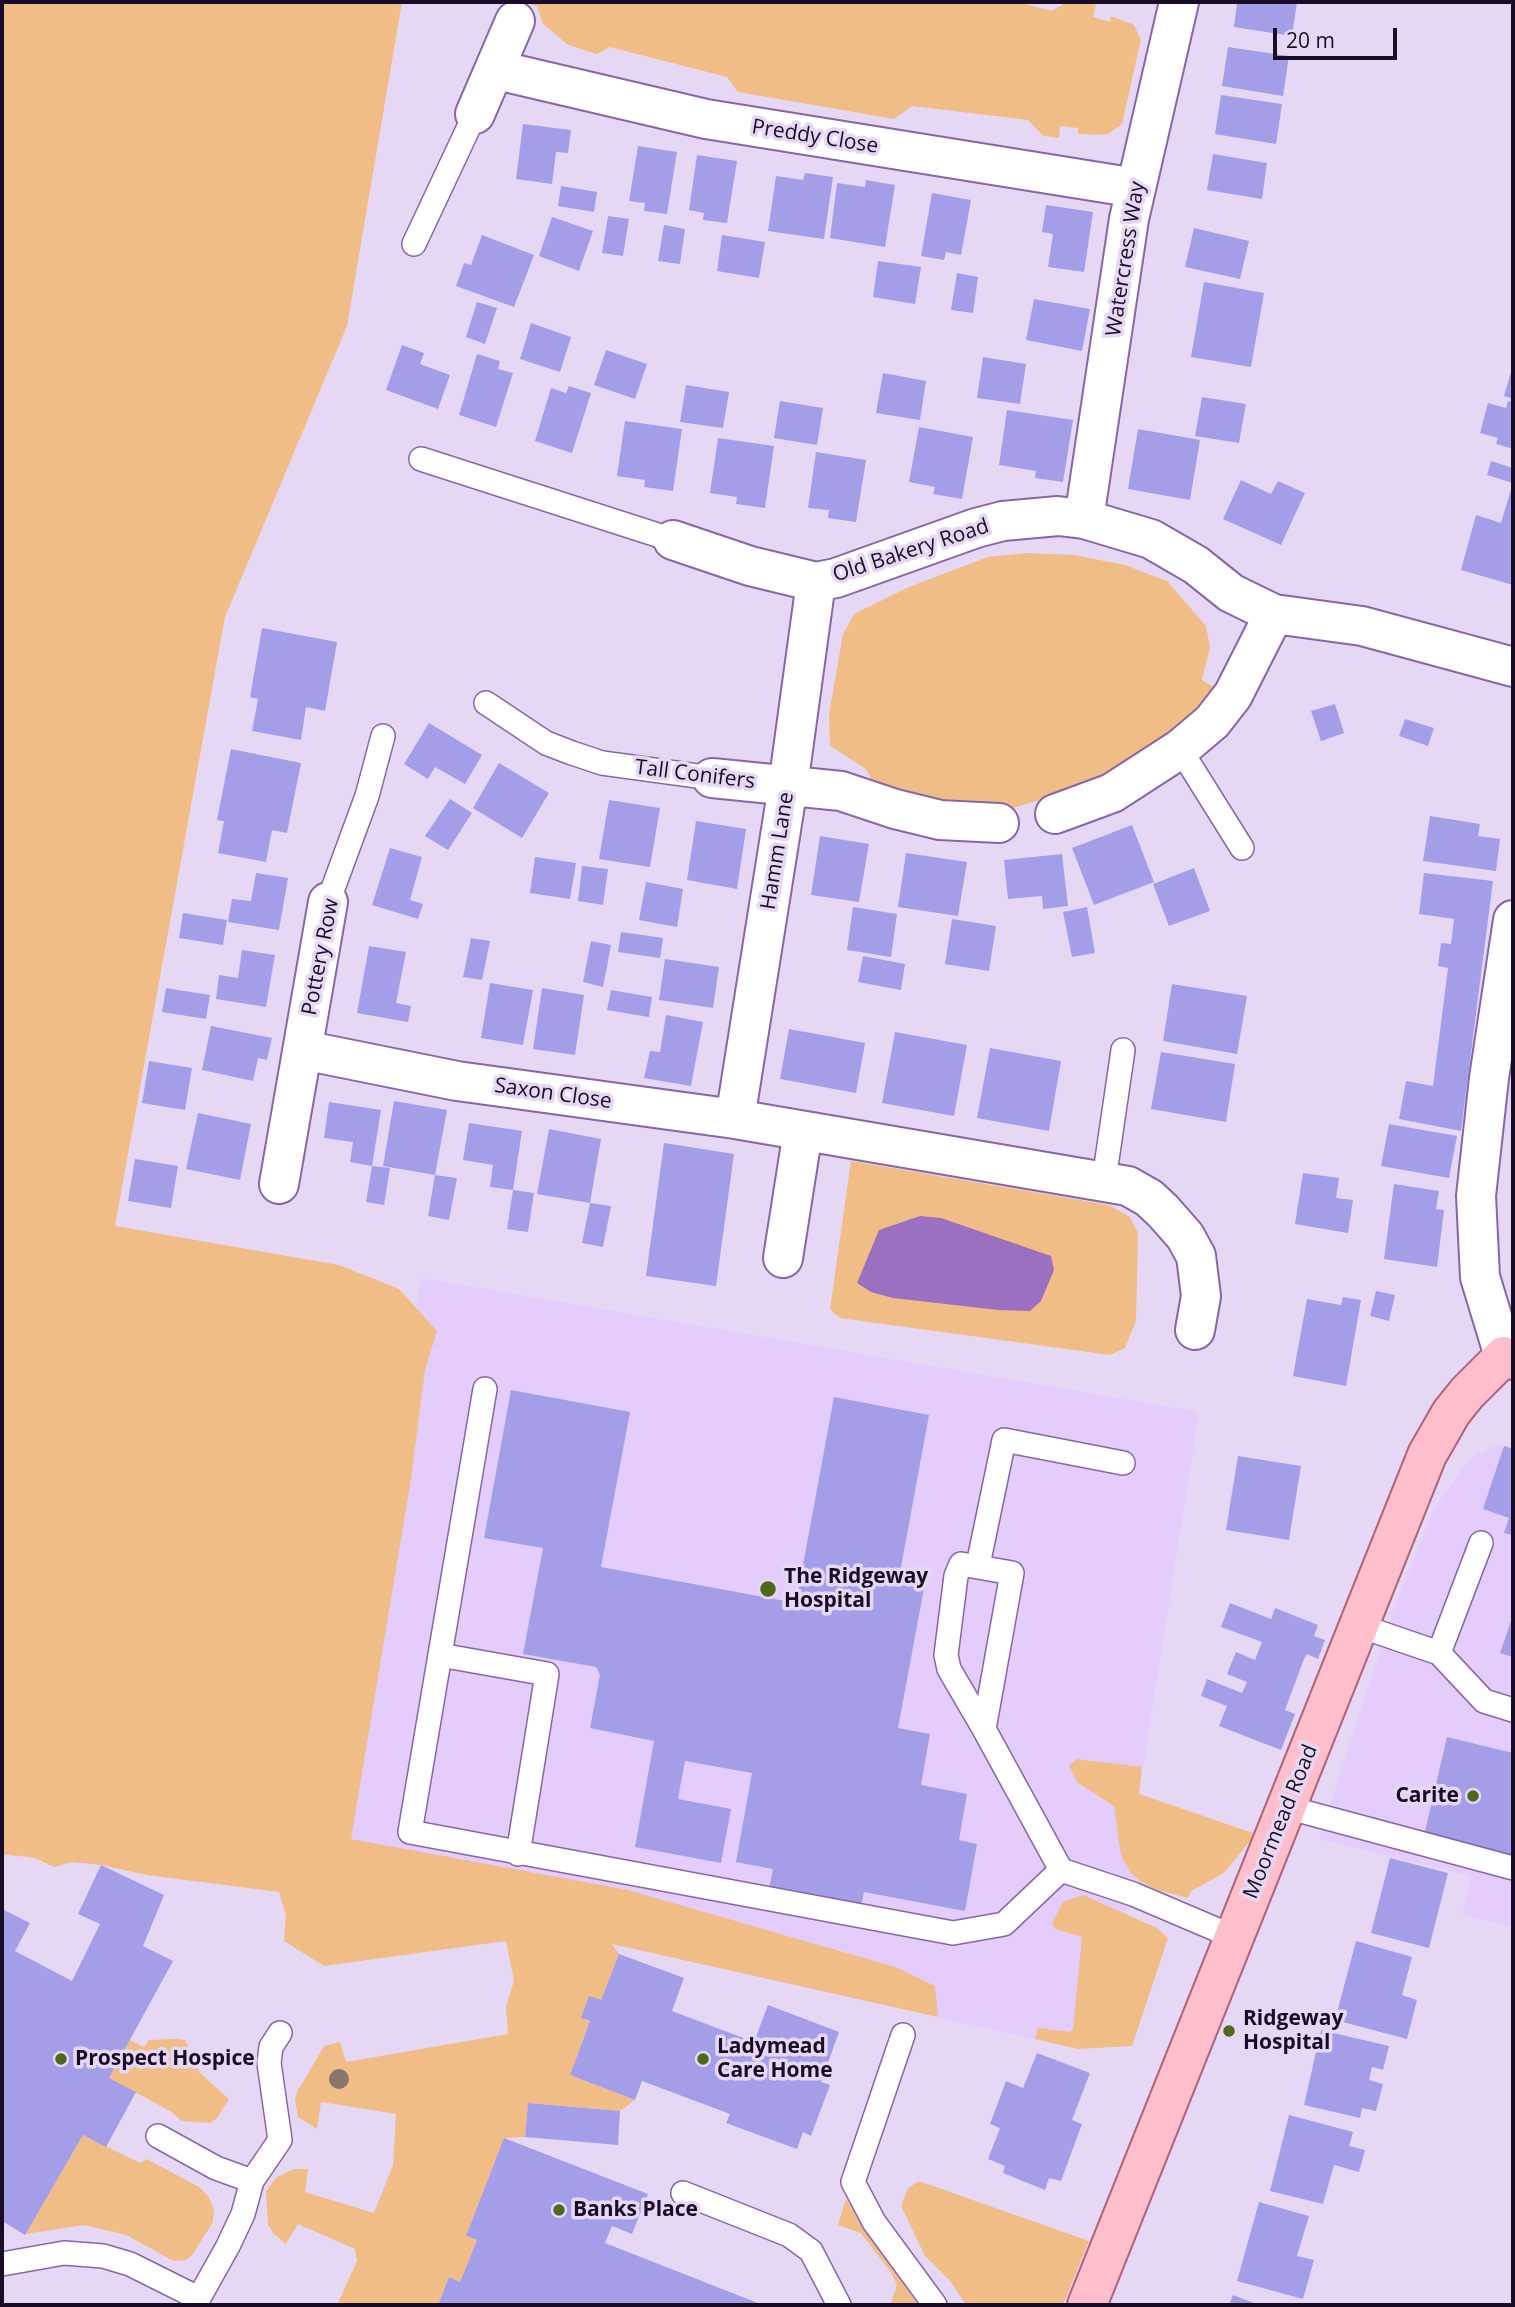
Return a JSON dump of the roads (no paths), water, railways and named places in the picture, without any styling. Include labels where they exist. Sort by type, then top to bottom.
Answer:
[{"type":"main road","name":"Moormead Road","points":[[1087,2305],[1427,1455],[1451,1413],[1509,1358]]},
{"type":"street","name":"Watercress Way","points":[[1084,519],[1136,188],[1172,3]]},
{"type":"street","points":[[475,114],[497,70],[515,21]]},
{"type":"street","name":"Preddy Close","points":[[497,70],[706,119],[1136,188]]},
{"type":"street","name":"Old Bakery Road","points":[[673,540],[750,566],[816,582],[836,578],[1003,521],[1058,516],[1084,519],[1151,539],[1196,565],[1230,593],[1274,614],[1362,626],[1513,667]]},
{"type":"street","name":"Hamm Lane","points":[[735,1119],[788,786],[816,582]]},
{"type":"street","points":[[1055,814],[1112,793],[1180,749],[1212,723],[1233,695],[1274,614]]},
{"type":"street","name":"Tall Conifers","points":[[712,778],[841,791],[940,820],[999,823]]},
{"type":"street","name":"Pottery Row","points":[[279,1184],[328,902]]},
{"type":"street","points":[[1509,1358],[1480,1277],[1476,1196],[1489,1078],[1513,920]]},
{"type":"street","name":"Saxon Close","points":[[303,1050],[457,1081],[735,1119],[1128,1186],[1149,1198],[1185,1236],[1196,1256],[1201,1296],[1195,1329]]},
{"type":"street","points":[[783,1258],[803,1131]]},
{"type":"lane","points":[[414,244],[475,114]]},
{"type":"lane","name":"Old Bakery Road","points":[[421,459],[673,540]]},
{"type":"lane","name":"Tall Conifers","points":[[486,703],[546,743],[582,757],[602,763],[712,778]]},
{"type":"lane","name":"Pottery Row","points":[[328,902],[367,796],[383,736]]},
{"type":"lane","points":[[1180,749],[1242,848]]},
{"type":"lane","points":[[1104,1180],[1123,1050]]},
{"type":"lane","points":[[485,1389],[410,1832],[953,1933],[1004,1924],[1060,1870]]},
{"type":"lane","points":[[978,1565],[1004,1440],[1123,1463]]},
{"type":"lane","points":[[1439,1653],[1481,1543]]},
{"type":"lane","points":[[984,1729],[1012,1573],[961,1564],[956,1576],[946,1655],[949,1669],[1060,1870],[1133,1894],[1234,1937]]},
{"type":"lane","points":[[1360,1626],[1439,1653],[1484,1701],[1513,1710]]},
{"type":"lane","points":[[440,1655],[547,1674],[518,1854]]},
{"type":"lane","points":[[1286,1807],[1513,1868]]},
{"type":"lane","points":[[2,2264],[64,2253],[103,2256],[130,2264],[196,2302],[229,2246],[243,2214],[252,2181],[280,2140],[269,2063],[271,2047],[280,2033]]},
{"type":"lane","points":[[903,2035],[853,2182],[874,2222],[934,2305]]},
{"type":"lane","points":[[158,2136],[216,2168],[252,2181]]},
{"type":"lane","points":[[683,2193],[789,2235],[811,2251],[839,2305]]},
{"type":"place","name":"The Ridgeway Hospital","points":[[768,1589]]},
{"type":"place","name":"Carite","points":[[1473,1796]]},
{"type":"place","name":"Ridgeway Hospital","points":[[1229,2031]]},
{"type":"place","name":"Prospect Hospice","points":[[61,2059]]},
{"type":"place","name":"Ladymead Care Home","points":[[703,2059]]},
{"type":"place","name":"Banks Place","points":[[559,2210]]}]
